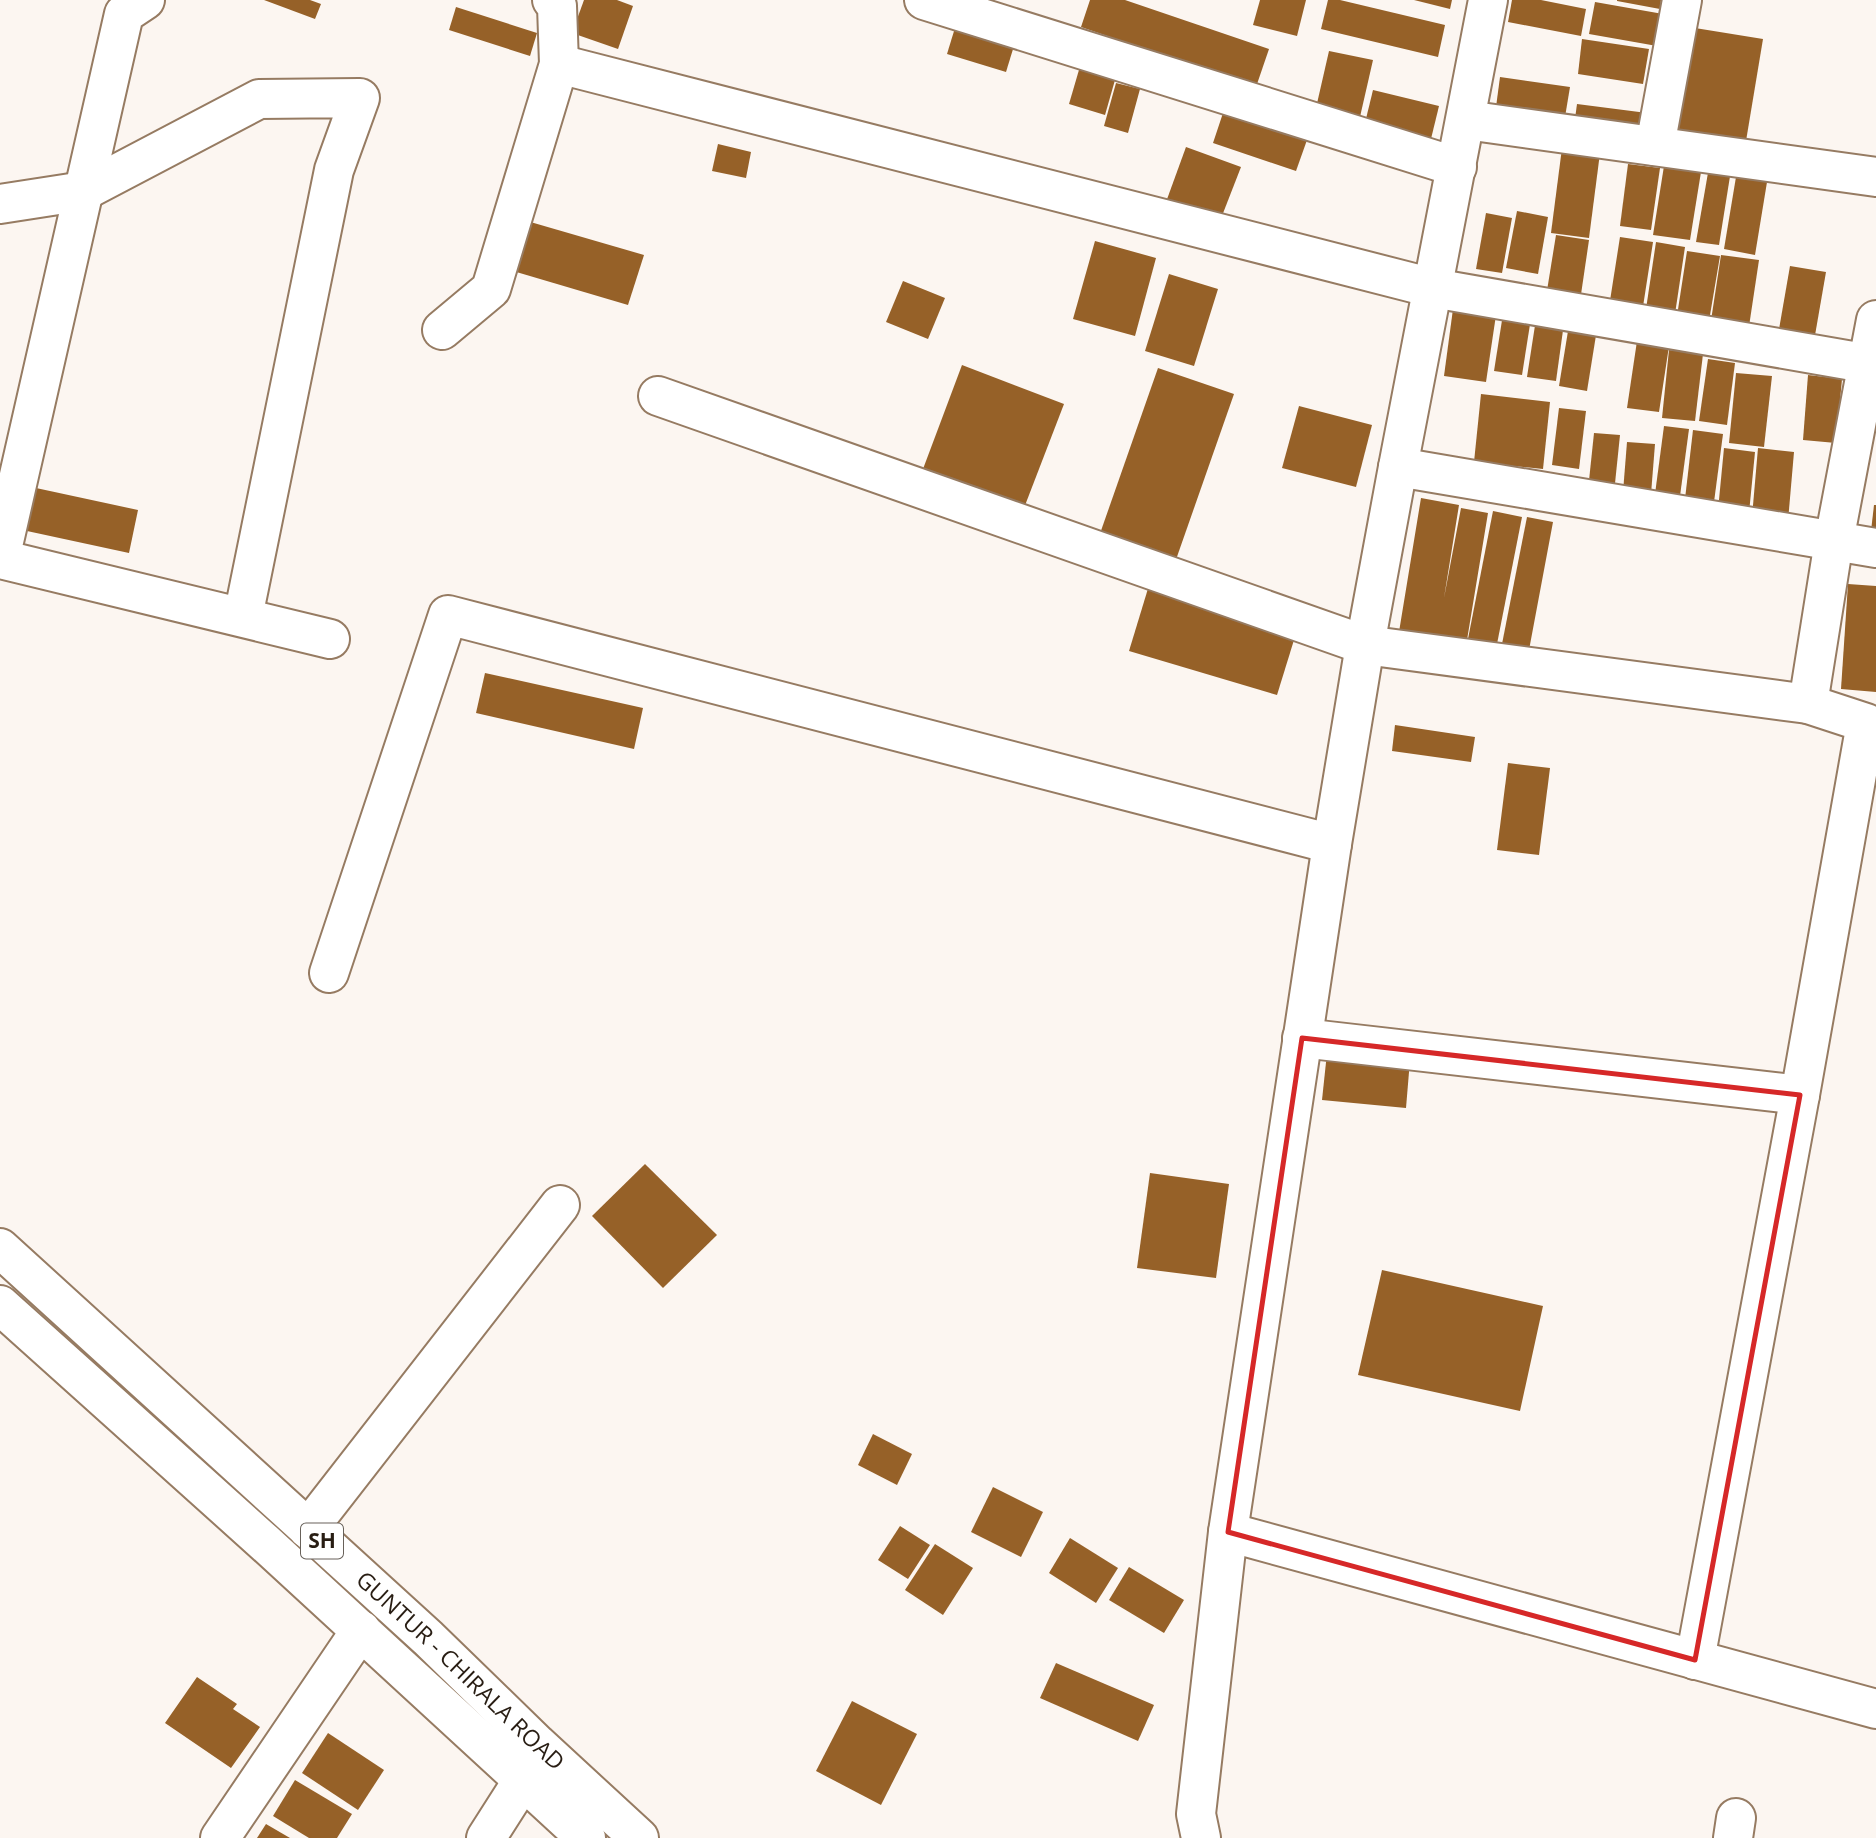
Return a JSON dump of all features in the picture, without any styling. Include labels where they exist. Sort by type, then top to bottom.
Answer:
[{"type":"street","points":[[145,0],[124,14],[0,559],[330,639]]},
{"type":"street","points":[[924,0],[1457,167]]},
{"type":"street","points":[[1201,1838],[1196,1814],[1228,1532],[1332,844],[1365,645],[1488,0]]},
{"type":"street","points":[[1655,146],[1682,0]]},
{"type":"street","points":[[442,330],[491,289],[559,64],[556,2]]},
{"type":"street","points":[[559,64],[1433,288],[1871,364]]},
{"type":"street","points":[[0,204],[84,191],[260,99],[360,98],[334,170],[243,617]]},
{"type":"street","points":[[1466,120],[1876,177]]},
{"type":"street","points":[[1808,704],[1834,541],[1871,364],[1876,320]]},
{"type":"street","points":[[658,396],[1365,645],[1808,704],[1866,723],[1695,1660]]},
{"type":"street","points":[[1398,467],[1876,548]]},
{"type":"street","points":[[329,974],[448,615],[1332,844]]},
{"type":"street","points":[[1302,1038],[1800,1094]]},
{"type":"street","points":[[308,1529],[560,1205]]},
{"type":"street","name":"GUNTUR - CHIRALA ROAD","points":[[0,1248],[428,1638],[639,1838]]},
{"type":"street","name":"GUNTUR - CHIRALA ROAD","points":[[0,1305],[361,1630],[586,1838]]},
{"type":"street","points":[[1228,1532],[1876,1709]]},
{"type":"street","points":[[220,1838],[361,1630]]},
{"type":"street","points":[[486,1838],[523,1780]]},
{"type":"highlighted area","points":[[1302,1038],[1800,1095],[1695,1660],[1228,1532]]},
{"type":"building","points":[[264,0],[310,0],[321,4],[315,19]]},
{"type":"building","points":[[584,0],[617,0],[633,6],[618,49],[572,33]]},
{"type":"building","points":[[1090,0],[1125,0],[1269,49],[1256,87],[1081,27]]},
{"type":"building","points":[[1260,0],[1306,0],[1297,36],[1253,25]]},
{"type":"building","points":[[1328,0],[1340,0],[1445,25],[1438,57],[1321,29]]},
{"type":"building","points":[[1414,0],[1452,0],[1450,9]]},
{"type":"building","points":[[1512,0],[1541,0],[1586,9],[1581,36],[1508,22]]},
{"type":"building","points":[[1617,0],[1661,0],[1660,9]]},
{"type":"building","points":[[1595,2],[1663,14],[1657,46],[1589,34]]},
{"type":"building","points":[[456,7],[537,33],[530,56],[449,30]]},
{"type":"building","points":[[958,18],[1017,36],[1006,72],[947,54]]},
{"type":"building","points":[[1695,28],[1763,39],[1746,141],[1678,129]]},
{"type":"building","points":[[1582,39],[1649,49],[1643,84],[1578,74]]},
{"type":"building","points":[[1329,51],[1373,60],[1357,130],[1313,121]]},
{"type":"building","points":[[1081,63],[1117,73],[1105,115],[1069,104]]},
{"type":"building","points":[[1500,77],[1570,87],[1565,117],[1496,107]]},
{"type":"building","points":[[1116,83],[1140,89],[1128,133],[1104,126]]},
{"type":"building","points":[[1373,90],[1439,106],[1430,143],[1364,127]]},
{"type":"building","points":[[1577,104],[1647,113],[1644,135],[1574,126]]},
{"type":"building","points":[[1223,113],[1307,140],[1296,171],[1213,143]]},
{"type":"building","points":[[718,144],[751,152],[746,178],[712,171]]},
{"type":"building","points":[[1186,147],[1241,167],[1220,221],[1166,202]]},
{"type":"building","points":[[1562,148],[1600,153],[1589,238],[1551,233]]},
{"type":"building","points":[[1628,164],[1660,168],[1651,230],[1620,226]]},
{"type":"building","points":[[1664,166],[1701,172],[1690,240],[1653,235]]},
{"type":"building","points":[[1709,167],[1731,170],[1719,245],[1696,242]]},
{"type":"building","points":[[1737,171],[1768,176],[1755,255],[1724,249]]},
{"type":"building","points":[[1517,211],[1548,217],[1538,274],[1506,268]]},
{"type":"building","points":[[1486,213],[1512,218],[1502,273],[1476,269]]},
{"type":"building","points":[[527,221],[644,255],[628,305],[513,271]]},
{"type":"building","points":[[1556,235],[1589,240],[1579,308],[1545,303]]},
{"type":"building","points":[[1620,237],[1653,242],[1642,313],[1609,307]]},
{"type":"building","points":[[1095,241],[1156,258],[1135,336],[1073,319]]},
{"type":"building","points":[[1656,242],[1685,247],[1675,314],[1646,309]]},
{"type":"building","points":[[1687,251],[1720,256],[1709,321],[1677,316]]},
{"type":"building","points":[[1721,255],[1759,260],[1748,333],[1710,327]]},
{"type":"building","points":[[1790,266],[1826,272],[1814,341],[1778,335]]},
{"type":"building","points":[[1169,274],[1218,289],[1194,366],[1145,351]]},
{"type":"building","points":[[903,281],[945,298],[928,339],[886,322]]},
{"type":"building","points":[[1453,309],[1496,315],[1486,382],[1444,376]]},
{"type":"building","points":[[1503,314],[1531,318],[1522,375],[1494,371]]},
{"type":"building","points":[[1536,319],[1564,323],[1556,381],[1527,377]]},
{"type":"building","points":[[1569,325],[1597,329],[1587,391],[1559,386]]},
{"type":"building","points":[[1637,341],[1669,346],[1659,412],[1627,408]]},
{"type":"building","points":[[1669,350],[1703,354],[1695,421],[1662,418]]},
{"type":"building","points":[[1708,359],[1735,363],[1727,425],[1699,421]]},
{"type":"building","points":[[962,365],[1064,404],[1024,508],[923,469]]},
{"type":"building","points":[[1158,368],[1234,394],[1172,571],[1096,545]]},
{"type":"building","points":[[1736,373],[1772,376],[1764,447],[1729,443]]},
{"type":"building","points":[[1808,375],[1842,379],[1836,443],[1803,440]]},
{"type":"building","points":[[1481,394],[1550,402],[1543,469],[1474,462]]},
{"type":"building","points":[[1299,406],[1372,425],[1356,487],[1282,468]]},
{"type":"building","points":[[1559,408],[1586,411],[1579,469],[1552,465]]},
{"type":"building","points":[[1664,426],[1689,429],[1680,496],[1655,494]]},
{"type":"building","points":[[1693,430],[1723,434],[1714,502],[1685,499]]},
{"type":"building","points":[[1594,433],[1620,435],[1614,493],[1588,490]]},
{"type":"building","points":[[1627,442],[1655,444],[1651,494],[1623,492]]},
{"type":"building","points":[[1724,448],[1755,452],[1749,513],[1718,510]]},
{"type":"building","points":[[1758,448],[1794,452],[1788,521],[1752,517]]},
{"type":"building","points":[[36,488],[138,510],[129,553],[27,531]]},
{"type":"building","points":[[1421,498],[1459,505],[1444,598],[1461,508],[1488,513],[1466,646],[1398,638]]},
{"type":"building","points":[[1874,505],[1876,531],[1871,531]]},
{"type":"building","points":[[1493,511],[1522,517],[1496,649],[1467,644]]},
{"type":"building","points":[[1527,517],[1553,522],[1529,650],[1502,644]]},
{"type":"building","points":[[1150,582],[1298,627],[1277,695],[1129,651]]},
{"type":"building","points":[[1848,584],[1876,586],[1876,692],[1841,689]]},
{"type":"building","points":[[485,673],[643,708],[634,749],[476,713]]},
{"type":"building","points":[[1395,725],[1475,737],[1471,762],[1392,751]]},
{"type":"building","points":[[1508,763],[1550,768],[1539,855],[1497,850]]},
{"type":"building","points":[[1327,1053],[1410,1060],[1406,1108],[1322,1100]]},
{"type":"building","points":[[645,1164],[717,1235],[663,1288],[592,1216]]},
{"type":"building","points":[[1150,1173],[1229,1184],[1216,1278],[1137,1268]]},
{"type":"building","points":[[1382,1270],[1543,1306],[1520,1411],[1358,1375]]},
{"type":"building","points":[[873,1434],[912,1454],[897,1485],[858,1465]]},
{"type":"building","points":[[993,1487],[1043,1512],[1021,1557],[971,1532]]},
{"type":"building","points":[[900,1526],[930,1545],[908,1579],[878,1560]]},
{"type":"building","points":[[1070,1538],[1118,1568],[1096,1603],[1049,1573]]},
{"type":"building","points":[[935,1544],[973,1568],[943,1615],[905,1590]]},
{"type":"building","points":[[1129,1567],[1184,1600],[1164,1633],[1109,1600]]},
{"type":"building","points":[[1056,1663],[1154,1705],[1138,1741],[1040,1698]]},
{"type":"building","points":[[197,1677],[237,1704],[233,1709],[260,1727],[231,1768],[165,1723]]},
{"type":"building","points":[[852,1701],[917,1734],[881,1805],[816,1771]]},
{"type":"building","points":[[328,1733],[384,1770],[358,1810],[302,1773]]},
{"type":"building","points":[[295,1780],[352,1814],[337,1838],[309,1838],[273,1816]]},
{"type":"building","points":[[266,1824],[290,1838],[257,1838]]}]
